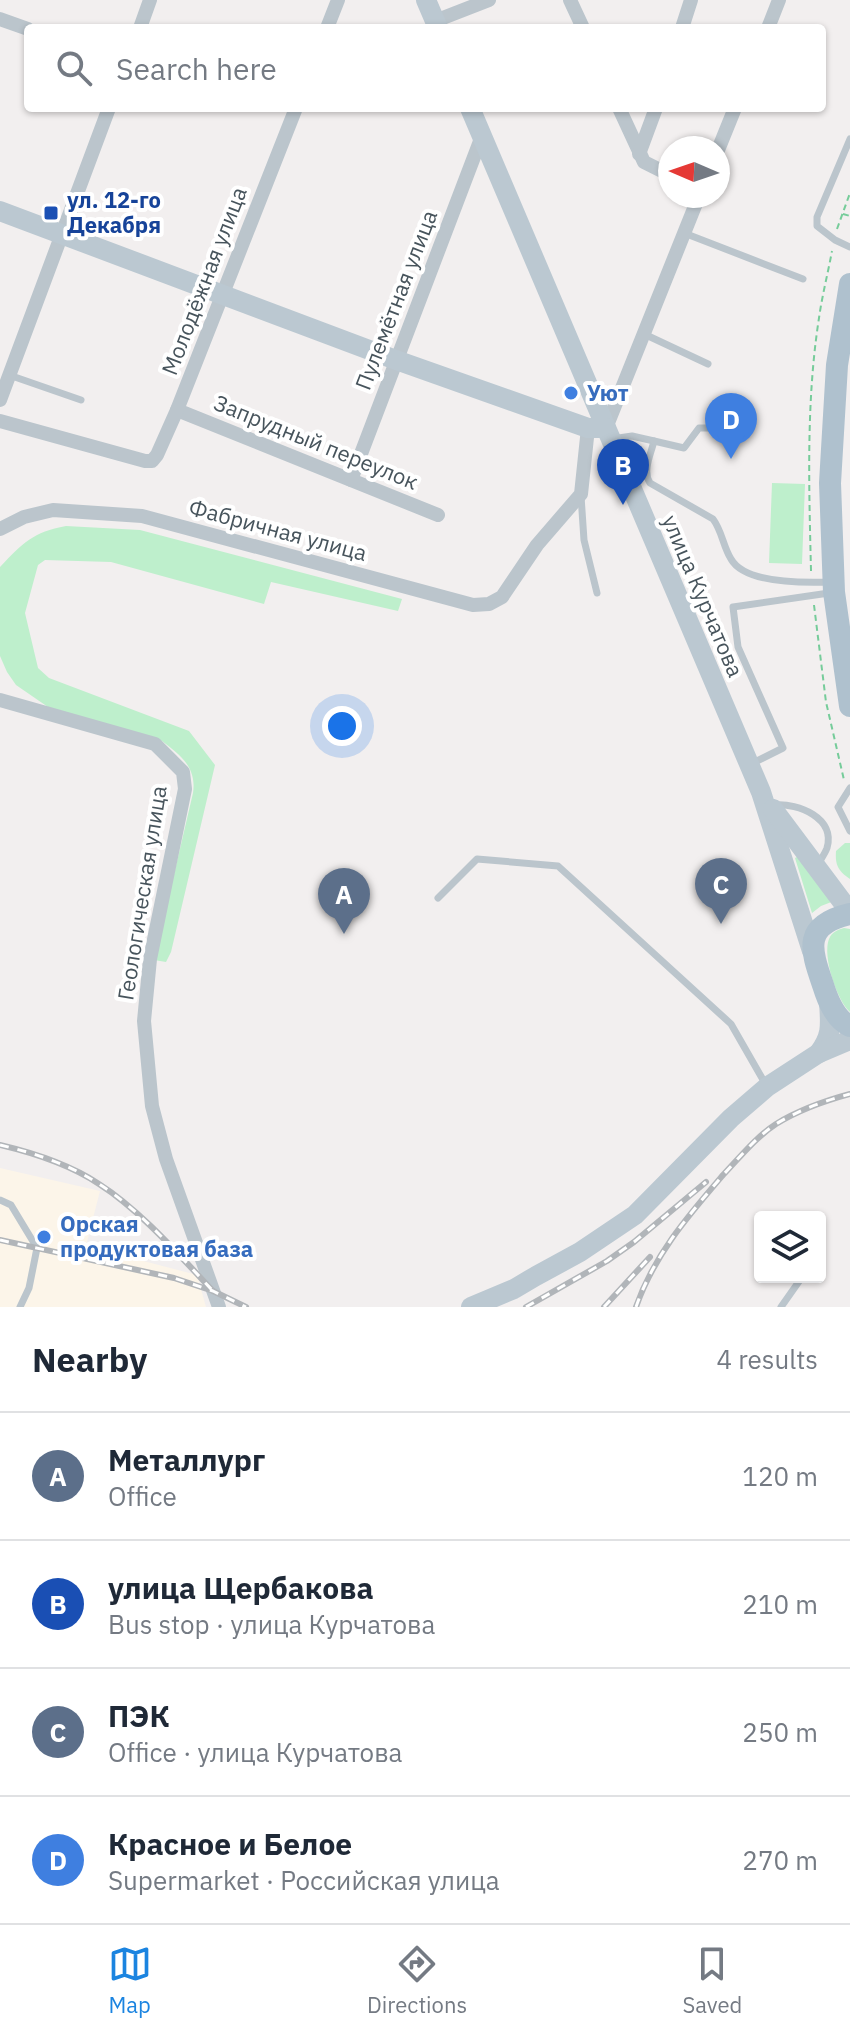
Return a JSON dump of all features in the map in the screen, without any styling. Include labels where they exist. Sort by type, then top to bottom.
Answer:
[{"type":"main road","points":[[850,284],[837,365],[830,483],[834,587],[850,706]]},
{"type":"main road","points":[[850,349],[841,484],[844,591],[850,632]]},
{"type":"main road","points":[[850,913],[825,923],[816,934],[812,951],[836,1015],[850,1026]]},
{"type":"street","points":[[141,24],[150,0]]},
{"type":"street","points":[[329,24],[338,0]]},
{"type":"street","points":[[426,0],[436,24],[489,0]]},
{"type":"street","points":[[570,0],[581,24]]},
{"type":"street","points":[[683,24],[691,0]]},
{"type":"street","points":[[770,24],[779,0]]},
{"type":"street","points":[[0,19],[24,28]]},
{"type":"street","points":[[0,400],[107,112]]},
{"type":"street","name":"Молодёжная улица","points":[[0,421],[152,461],[177,410],[294,112]]},
{"type":"street","name":"улица Курчатова","points":[[472,112],[601,432],[749,765],[766,799],[850,913]]},
{"type":"street","points":[[621,112],[639,154],[648,166],[658,170]]},
{"type":"street","points":[[639,154],[655,112]]},
{"type":"street","points":[[724,136],[733,112]]},
{"type":"street","name":"Пулемётная улица","points":[[351,480],[482,136]]},
{"type":"street","points":[[581,494],[601,432],[694,208]]},
{"type":"street","points":[[0,211],[396,360],[601,432]]},
{"type":"street","name":"Запрудный переулок","points":[[177,410],[438,515]]},
{"type":"street","name":"Фабричная улица","points":[[0,529],[24,517],[53,510],[142,516],[473,605],[489,604],[502,597],[537,545],[581,494]]},
{"type":"street","name":"Геологическая улица","points":[[0,700],[155,744],[183,772],[185,789],[150,959],[144,1021],[152,1106],[166,1159],[219,1307]]},
{"type":"street","name":"улица Курчатова","points":[[766,799],[812,951]]},
{"type":"street","points":[[819,1053],[829,1033],[829,1001]]},
{"type":"street","points":[[471,1307],[514,1289],[635,1215],[731,1118],[767,1087],[819,1053],[850,1040]]},
{"type":"lane","points":[[850,139],[817,217],[817,226],[850,247]]},
{"type":"lane","points":[[684,233],[803,279]]},
{"type":"lane","points":[[644,334],[708,364]]},
{"type":"lane","points":[[9,375],[81,400]]},
{"type":"lane","points":[[601,432],[684,448],[699,428],[713,428]]},
{"type":"lane","points":[[654,441],[646,473],[650,483],[713,519],[736,566],[759,577],[834,587]]},
{"type":"lane","points":[[581,494],[584,540],[597,593]]},
{"type":"lane","points":[[749,765],[783,748],[738,647],[733,607],[834,587]]},
{"type":"lane","points":[[850,788],[838,807],[850,831]]},
{"type":"lane","points":[[766,799],[809,810],[818,818],[826,833],[828,846],[816,868]]},
{"type":"lane","points":[[438,898],[477,859],[558,866],[731,1024],[767,1087]]},
{"type":"lane","points":[[0,1200],[11,1205],[37,1248],[29,1288],[20,1307]]},
{"type":"lane","points":[[781,1307],[798,1283]]},
{"type":"path","points":[[842,213],[850,216]]},
{"type":"shaded area","name":"Орская продуктовая база","points":[[0,1168],[100,1191],[86,1246],[197,1275],[206,1307],[0,1307]]},
{"type":"green space","points":[[772,483],[805,484],[802,564],[769,563]]},
{"type":"green space","points":[[66,526],[140,530],[402,599],[398,611],[271,582],[264,604],[111,562],[45,560],[38,565],[25,613],[38,668],[49,678],[189,731],[215,765],[171,952],[166,962],[154,960],[193,793],[190,769],[162,741],[48,707],[16,685],[0,656],[0,567],[29,540]]},
{"type":"green space","points":[[845,843],[850,843],[850,879],[840,870],[836,860],[836,851]]},
{"type":"green space","points":[[795,858],[834,901],[812,913]]},
{"type":"green space","points":[[844,928],[850,929],[850,1012],[836,989],[827,947],[830,937]]},
{"type":"railway","points":[[636,1307],[652,1270],[673,1237],[755,1141],[794,1114],[850,1094]]},
{"type":"railway","points":[[0,1145],[51,1160],[99,1184],[144,1220],[213,1291]]},
{"type":"railway","points":[[526,1307],[607,1261],[706,1182]]},
{"type":"railway","points":[[0,1240],[174,1278],[213,1291],[246,1307]]},
{"type":"railway","points":[[604,1307],[650,1257]]},
{"type":"place","name":"ул. 12-го Декабря","points":[[51,213]]},
{"type":"place","name":"Уют","points":[[571,393]]},
{"type":"place","name":"Красное и Белое","points":[[731,459]]},
{"type":"place","name":"улица Щербакова","points":[[623,505]]},
{"type":"place","name":"ПЭК","points":[[721,924]]},
{"type":"place","name":"Металлург","points":[[344,934]]},
{"type":"place","name":"Орская продуктовая база","points":[[44,1237]]}]
